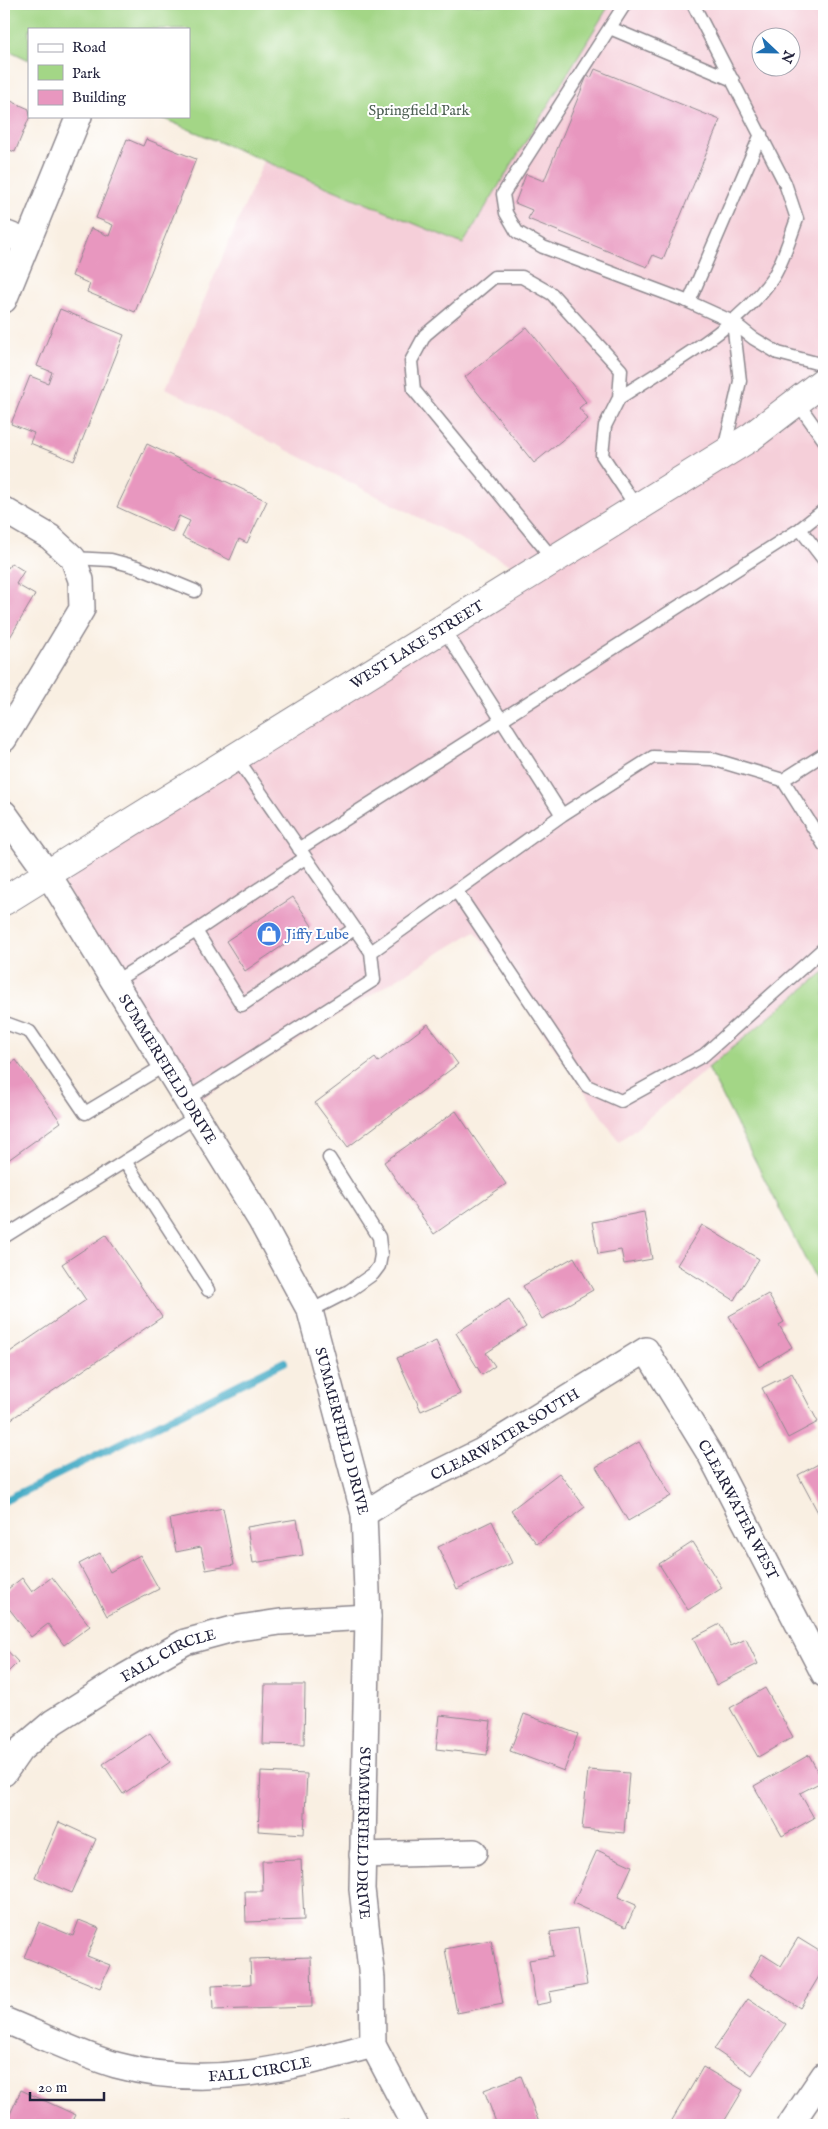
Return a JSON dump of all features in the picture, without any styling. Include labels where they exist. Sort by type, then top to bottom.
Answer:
[{"type":"main road","name":"WEST LAKE STREET","points":[[4,901],[751,437],[824,381]]},
{"type":"street","points":[[4,300],[77,118]]},
{"type":"street","points":[[4,232],[27,242]]},
{"type":"street","points":[[4,510],[50,538],[77,569],[82,609],[4,739]]},
{"type":"street","name":"SUMMERFIELD DRIVE","points":[[4,813],[48,874],[261,1220],[310,1311],[364,1514],[368,1617],[362,1889],[372,1979],[373,2045],[415,2125]]},
{"type":"street","name":"CLEARWATER SOUTH","points":[[364,1514],[399,1492],[482,1451],[646,1350]]},
{"type":"street","name":"CLEARWATER WEST","points":[[646,1350],[711,1456],[824,1674]]},
{"type":"street","name":"FALL CIRCLE","points":[[4,1773],[20,1750],[53,1722],[124,1677],[185,1642],[233,1630],[280,1622],[368,1617]]},
{"type":"street","points":[[362,1855],[474,1852]]},
{"type":"street","name":"FALL CIRCLE","points":[[4,2020],[117,2065],[188,2077],[236,2076],[305,2064],[373,2045]]},
{"type":"street","points":[[790,2125],[824,2075]]},
{"type":"lane","points":[[625,4],[504,194],[506,213],[517,232],[543,247],[689,302],[733,322],[753,338],[778,352],[824,365]]},
{"type":"lane","points":[[619,398],[733,322],[752,305],[774,277],[797,219],[785,183],[693,4]]},
{"type":"lane","points":[[610,28],[733,80]]},
{"type":"lane","points":[[689,302],[761,134]]},
{"type":"lane","points":[[554,560],[414,390],[412,361],[425,335],[494,277],[522,278],[552,294],[621,370],[619,398],[605,426],[602,455],[638,508]]},
{"type":"lane","points":[[724,454],[740,381],[733,322]]},
{"type":"lane","points":[[797,402],[824,440]]},
{"type":"lane","points":[[114,982],[196,931],[302,854],[502,720],[800,529],[824,510]]},
{"type":"lane","points":[[800,529],[824,560]]},
{"type":"lane","points":[[77,569],[111,560],[137,567],[195,591]]},
{"type":"lane","points":[[444,628],[562,815]]},
{"type":"lane","points":[[783,780],[824,754]]},
{"type":"lane","points":[[4,1237],[125,1161],[192,1108],[374,980],[370,952],[236,757]]},
{"type":"lane","points":[[370,952],[457,892],[562,815],[653,757],[712,759],[783,780],[824,845]]},
{"type":"lane","points":[[457,892],[587,1086],[621,1101],[704,1055],[824,948]]},
{"type":"lane","points":[[196,931],[242,1005],[354,929]]},
{"type":"lane","points":[[4,1026],[8,1024],[30,1032],[85,1113],[165,1065]]},
{"type":"lane","points":[[310,1311],[349,1291],[373,1274],[379,1266],[381,1256],[378,1237],[328,1158]]},
{"type":"lane","points":[[125,1161],[208,1290]]},
{"type":"shaded area","points":[[610,4],[818,4],[824,15],[824,367],[742,432],[519,569],[166,388],[264,161],[463,244]]},
{"type":"shaded area","points":[[824,394],[824,972],[619,1142],[475,931],[198,1101],[59,877]]},
{"type":"green space","name":"Springfield Park","points":[[4,4],[610,4],[463,244],[162,118],[190,118],[190,28],[28,28],[28,60],[4,48]]},
{"type":"green space","points":[[824,972],[824,1296],[708,1068]]},
{"type":"building","points":[[595,69],[720,120],[663,259],[653,255],[647,267],[528,219],[532,210],[515,203],[526,174],[544,181],[587,76],[591,78]]},
{"type":"building","points":[[4,98],[28,109],[29,118],[15,152],[7,149],[4,156]]},
{"type":"building","points":[[127,139],[143,146],[146,139],[196,159],[135,312],[87,292],[90,284],[72,276],[91,228],[109,236],[113,225],[96,218]]},
{"type":"building","points":[[60,309],[124,335],[74,461],[30,443],[34,433],[11,424],[30,376],[48,383],[52,372],[37,366]]},
{"type":"building","points":[[527,327],[586,402],[579,408],[588,419],[534,463],[465,377]]},
{"type":"building","points":[[147,444],[267,501],[247,543],[239,539],[230,560],[182,537],[190,521],[179,516],[172,532],[117,507]]},
{"type":"building","points":[[11,563],[24,571],[16,584],[35,595],[9,639],[4,636],[4,565],[8,568]]},
{"type":"building","name":"Jiffy Lube","points":[[293,897],[312,926],[245,971],[226,941]]},
{"type":"building","points":[[428,1024],[458,1064],[348,1147],[315,1103],[375,1058],[378,1062]]},
{"type":"building","points":[[16,1060],[61,1122],[4,1163],[4,1069]]},
{"type":"building","points":[[456,1111],[506,1184],[434,1234],[384,1162]]},
{"type":"building","points":[[644,1212],[652,1259],[624,1264],[621,1250],[598,1254],[592,1222]]},
{"type":"building","points":[[702,1225],[759,1259],[734,1300],[677,1265]]},
{"type":"building","points":[[106,1235],[162,1317],[4,1424],[4,1356],[86,1300],[62,1264]]},
{"type":"building","points":[[574,1257],[593,1290],[542,1319],[523,1286]]},
{"type":"building","points":[[768,1294],[784,1322],[779,1325],[792,1347],[759,1367],[729,1316]]},
{"type":"building","points":[[509,1299],[526,1327],[486,1353],[495,1366],[482,1375],[456,1333]]},
{"type":"building","points":[[436,1341],[460,1394],[421,1411],[397,1358]]},
{"type":"building","points":[[792,1373],[818,1422],[788,1438],[762,1388]]},
{"type":"building","points":[[639,1442],[671,1496],[628,1521],[596,1467]]},
{"type":"building","points":[[824,1461],[824,1519],[822,1520],[798,1475]]},
{"type":"building","points":[[559,1473],[585,1507],[537,1544],[511,1510]]},
{"type":"building","points":[[223,1508],[234,1565],[206,1570],[201,1547],[176,1552],[170,1519]]},
{"type":"building","points":[[297,1519],[303,1555],[253,1563],[247,1527]]},
{"type":"building","points":[[492,1521],[512,1563],[457,1589],[438,1547]]},
{"type":"building","points":[[693,1542],[722,1588],[688,1610],[659,1564]]},
{"type":"building","points":[[100,1553],[110,1572],[140,1555],[159,1589],[107,1616],[79,1564]]},
{"type":"building","points":[[52,1577],[90,1626],[64,1645],[48,1624],[31,1637],[4,1602],[4,1592],[22,1578],[32,1592]]},
{"type":"building","points":[[720,1624],[731,1646],[746,1639],[758,1664],[716,1685],[693,1638]]},
{"type":"building","points":[[4,1647],[18,1662],[4,1676]]},
{"type":"building","points":[[265,1685],[305,1685],[304,1745],[263,1744]]},
{"type":"building","points":[[765,1688],[793,1737],[758,1757],[730,1708]]},
{"type":"building","points":[[524,1714],[578,1734],[564,1771],[510,1751]]},
{"type":"building","points":[[440,1715],[491,1721],[487,1755],[436,1749]]},
{"type":"building","points":[[150,1733],[170,1762],[123,1794],[103,1764]]},
{"type":"building","points":[[809,1755],[823,1781],[800,1793],[814,1818],[782,1836],[754,1786]]},
{"type":"building","points":[[588,1770],[629,1773],[624,1833],[582,1829]]},
{"type":"building","points":[[261,1772],[307,1774],[304,1834],[258,1831]]},
{"type":"building","points":[[59,1822],[96,1839],[72,1893],[35,1877]]},
{"type":"building","points":[[597,1850],[632,1866],[618,1897],[636,1905],[626,1927],[573,1903]]},
{"type":"building","points":[[824,1853],[824,1883],[823,1883],[820,1854]]},
{"type":"building","points":[[301,1860],[304,1920],[246,1922],[245,1891],[263,1891],[262,1861]]},
{"type":"building","points":[[79,1920],[99,1928],[87,1956],[110,1965],[100,1988],[24,1957],[39,1922],[73,1936]]},
{"type":"building","points":[[578,1928],[587,1985],[549,1992],[551,2002],[536,2005],[529,1960],[553,1956],[550,1932]]},
{"type":"building","points":[[798,1938],[824,1954],[824,1968],[800,2008],[749,1976],[762,1954],[781,1966]]},
{"type":"building","points":[[491,1940],[503,2004],[457,2013],[445,1949]]},
{"type":"building","points":[[311,1957],[312,2007],[213,2010],[212,1986],[251,1984],[250,1959]]},
{"type":"building","points":[[748,1999],[786,2024],[752,2075],[714,2049]]},
{"type":"building","points":[[703,2067],[743,2090],[722,2125],[676,2125],[671,2122]]},
{"type":"building","points":[[521,2076],[540,2125],[497,2125],[484,2090]]},
{"type":"building","points":[[21,2090],[76,2115],[71,2125],[5,2125]]},
{"type":"building","points":[[348,2118],[349,2125],[320,2125]]},
{"type":"waterway","points":[[4,1501],[284,1362]]},
{"type":"place","name":"Jiffy Lube","points":[[269,934]]}]
